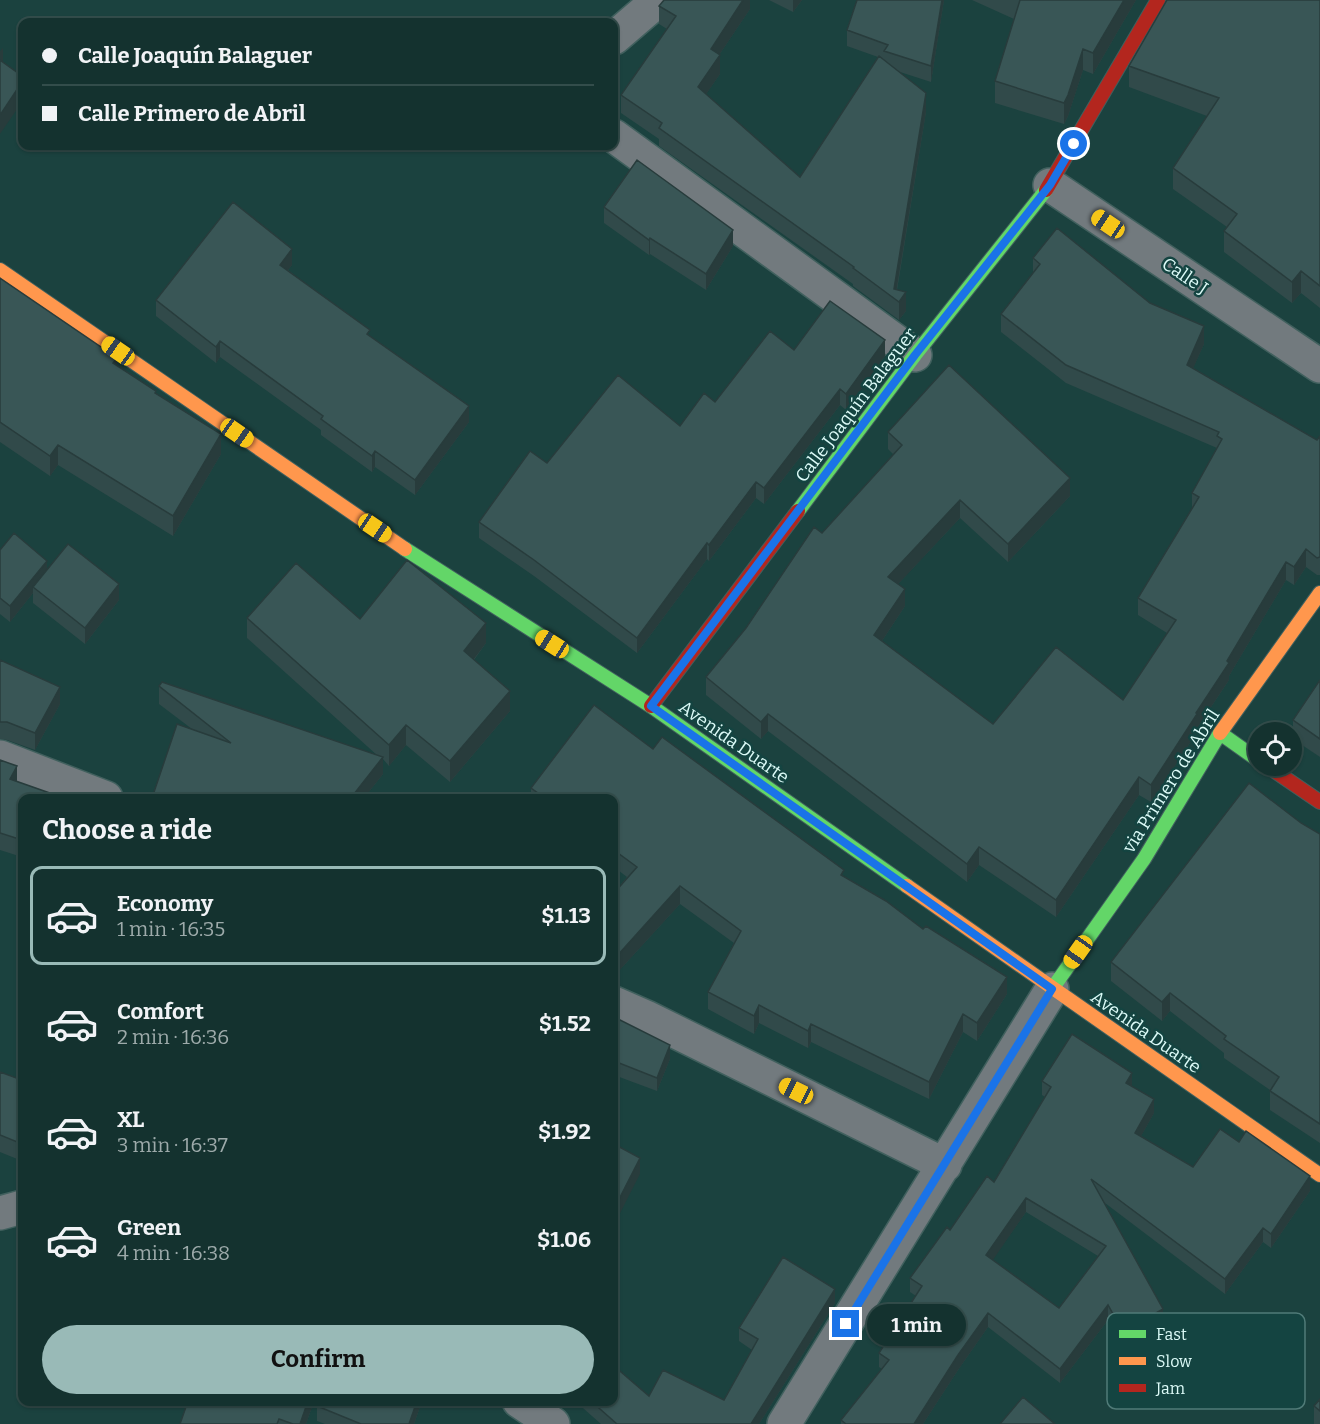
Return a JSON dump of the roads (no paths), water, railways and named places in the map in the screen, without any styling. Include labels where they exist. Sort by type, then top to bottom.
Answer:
[{"type":"main road","name":"Calle Joaquín Balaguer","points":[[651,706],[915,355],[1050,185],[1158,0]]},
{"type":"main road","name":"Avenida Duarte","points":[[0,270],[434,569],[651,706],[1320,1175]]},
{"type":"main road","name":"via Primero de Abril","points":[[1052,989],[1144,859],[1220,734],[1320,593]]},
{"type":"main road","points":[[1220,734],[1248,753]]},
{"type":"main road","points":[[1282,776],[1320,802]]},
{"type":"street","points":[[618,35],[656,2],[654,0]]},
{"type":"street","points":[[618,139],[915,355]]},
{"type":"street","name":"Calle J","points":[[1050,185],[1320,366]]},
{"type":"street","points":[[0,757],[96,794]]},
{"type":"street","points":[[784,1424],[1052,989]]},
{"type":"street","points":[[618,1005],[945,1164]]},
{"type":"street","points":[[0,1213],[18,1208]]},
{"type":"street","points":[[526,1406],[553,1424]]}]
